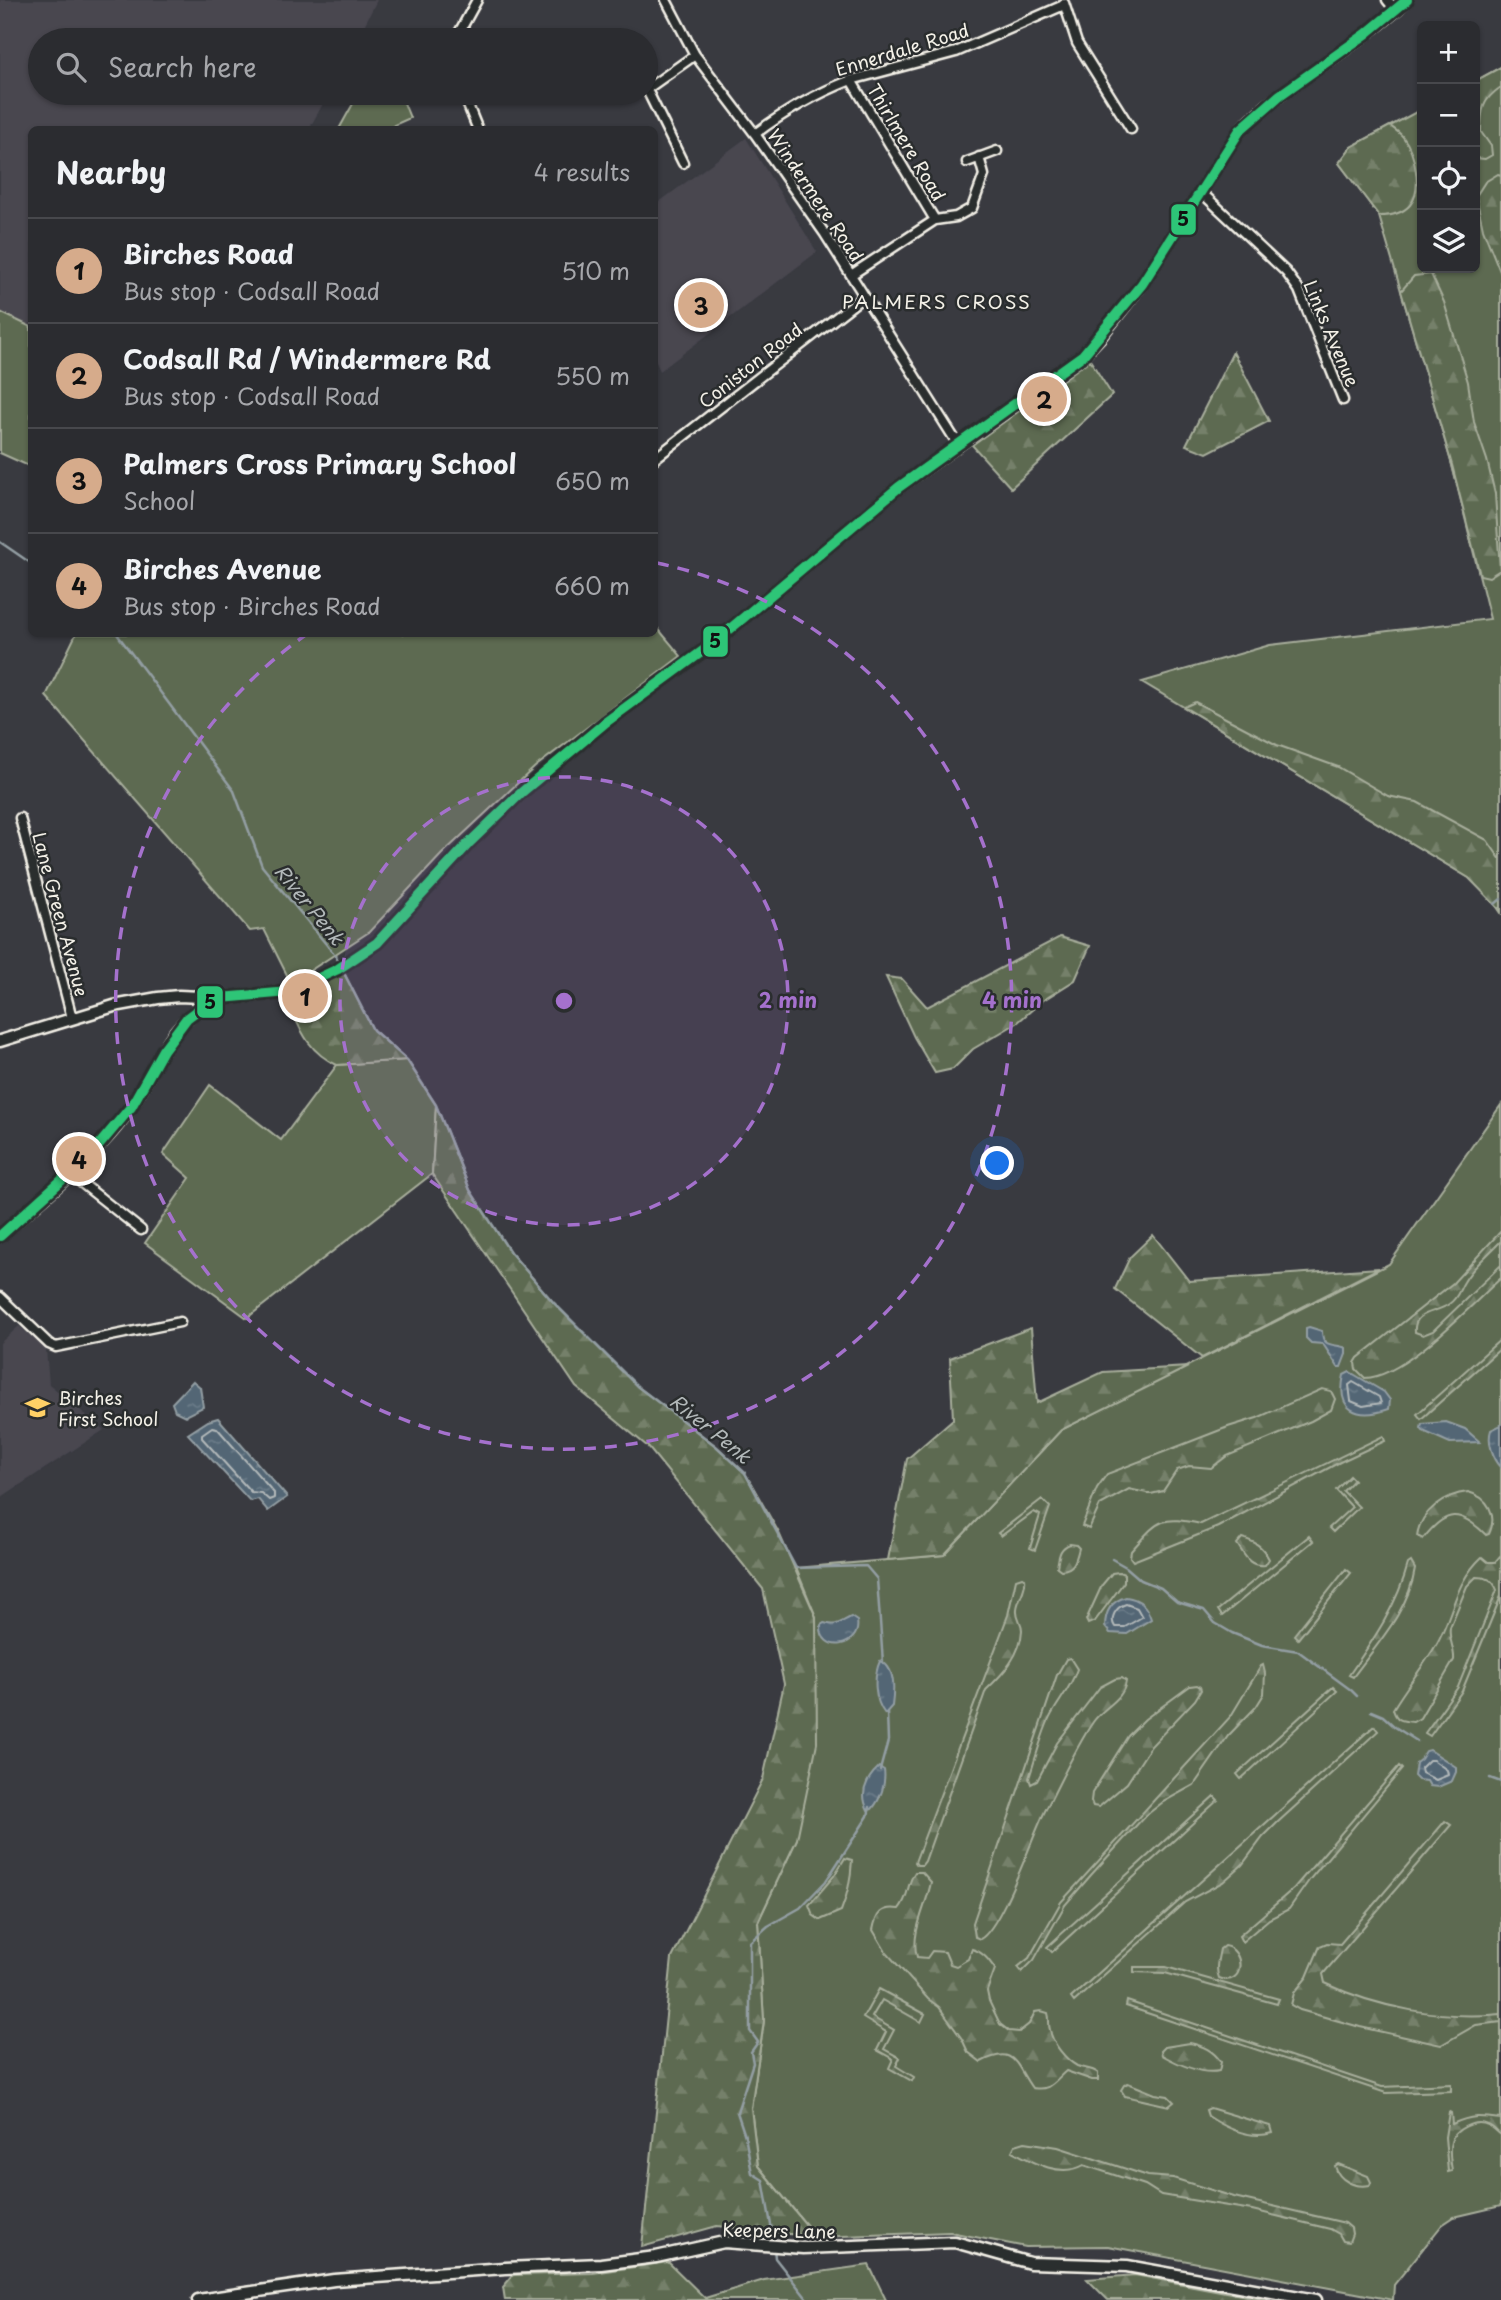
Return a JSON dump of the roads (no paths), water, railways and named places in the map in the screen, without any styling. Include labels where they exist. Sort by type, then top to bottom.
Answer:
[{"type":"street","points":[[462,28],[477,0]]},
{"type":"street","name":"Windermere Road","points":[[666,0],[695,55],[755,134],[851,275],[959,446]]},
{"type":"street","points":[[1387,0],[1396,11]]},
{"type":"street","points":[[0,1041],[72,1018],[158,998],[221,998],[289,992],[338,969],[377,943],[468,844],[522,792],[606,722],[711,645],[899,487],[1083,355],[1142,284],[1240,130],[1260,110],[1396,11],[1407,0]]},
{"type":"street","points":[[1064,2],[1077,43],[1131,129]]},
{"type":"street","name":"Ennerdale Road","points":[[755,134],[773,120],[836,85],[956,52],[1064,2]]},
{"type":"street","points":[[658,80],[695,55]]},
{"type":"street","name":"Thirlmere Road","points":[[851,80],[935,220]]},
{"type":"street","points":[[468,105],[476,126]]},
{"type":"street","points":[[654,105],[683,163]]},
{"type":"street","points":[[967,162],[997,151]]},
{"type":"street","points":[[851,275],[935,220],[956,217],[972,208],[984,174],[979,157]]},
{"type":"street","name":"Links Avenue","points":[[1201,192],[1286,272],[1299,289],[1343,400]]},
{"type":"street","name":"Coniston Road","points":[[658,456],[864,296]]},
{"type":"street","name":"Lane Green Avenue","points":[[20,818],[72,1018]]},
{"type":"street","points":[[0,1236],[94,1151],[131,1107],[163,1050],[187,1018],[207,1003],[221,998]]},
{"type":"street","points":[[69,1173],[141,1230]]},
{"type":"street","points":[[0,1297],[49,1344],[56,1347],[180,1322]]},
{"type":"street","name":"Keepers Lane","points":[[198,2300],[334,2280],[601,2264],[656,2257],[724,2242],[803,2248],[955,2242],[1030,2263],[1127,2266],[1316,2300]]},
{"type":"water","points":[[1306,1328],[1322,1331],[1327,1343],[1346,1348],[1341,1367],[1338,1367],[1323,1344],[1311,1343],[1306,1338]]},
{"type":"water","points":[[1350,1372],[1384,1392],[1390,1400],[1389,1409],[1367,1413],[1352,1410],[1346,1404],[1342,1387],[1344,1375]]},
{"type":"water","points":[[193,1381],[200,1387],[203,1407],[185,1416],[175,1411],[172,1403]]},
{"type":"water","points":[[218,1418],[287,1497],[268,1511],[258,1499],[250,1501],[188,1434]]},
{"type":"water","points":[[1446,1422],[1465,1429],[1480,1442],[1450,1443],[1421,1428],[1422,1424]]},
{"type":"water","points":[[1501,1425],[1501,1467],[1493,1455],[1490,1440],[1491,1430]]},
{"type":"water","points":[[1126,1597],[1142,1604],[1151,1619],[1127,1634],[1110,1633],[1105,1627],[1108,1612],[1116,1601]]},
{"type":"water","points":[[851,1617],[857,1621],[857,1630],[853,1637],[840,1644],[826,1641],[821,1625],[835,1624]]},
{"type":"water","points":[[880,1661],[889,1668],[893,1680],[892,1706],[885,1714],[876,1688]]},
{"type":"water","points":[[1430,1750],[1456,1767],[1452,1781],[1438,1787],[1430,1786],[1427,1781],[1418,1780],[1414,1776],[1416,1763]]},
{"type":"water","points":[[879,1767],[884,1770],[882,1791],[878,1801],[868,1810],[864,1798],[865,1787]]},
{"type":"waterway","name":"River Penk","points":[[0,542],[28,561]]},
{"type":"waterway","name":"River Penk","points":[[119,637],[234,791],[262,866],[339,963]]},
{"type":"waterway","points":[[1495,904],[1501,899]]},
{"type":"waterway","name":"River Penk","points":[[342,969],[373,1030],[407,1060],[436,1105],[470,1190],[510,1252],[554,1303],[638,1387],[716,1446],[745,1473],[796,1568],[866,1566],[877,1579],[883,1663]]},
{"type":"waterway","points":[[1112,1559],[1141,1580],[1161,1588],[1177,1602],[1204,1610],[1215,1623],[1232,1633],[1262,1645],[1298,1651],[1357,1696]]},
{"type":"waterway","points":[[1371,1711],[1383,1716],[1417,1741]]},
{"type":"waterway","name":"River Penk","points":[[880,1770],[888,1741],[887,1712]]},
{"type":"waterway","points":[[1490,1778],[1501,1782]]},
{"type":"waterway","name":"River Penk","points":[[774,2242],[763,2180],[752,2173],[737,2112],[753,2063],[751,2052],[758,2042],[750,2031],[750,1942],[768,1926],[800,1908],[826,1881],[868,1816],[870,1807]]},
{"type":"waterway","name":"River Penk","points":[[774,2248],[775,2258],[808,2300]]},
{"type":"place","name":"Palmers Cross Primary School","points":[[701,305]]},
{"type":"place","name":"Codsall Rd / Windermere Rd","points":[[1044,399]]},
{"type":"place","name":"Birches Road","points":[[305,996]]},
{"type":"place","name":"Birches Avenue","points":[[79,1159]]},
{"type":"place","name":"Birches First School","points":[[38,1407]]},
{"type":"district","name":"PALMERS CROSS","points":[[937,301]]}]
